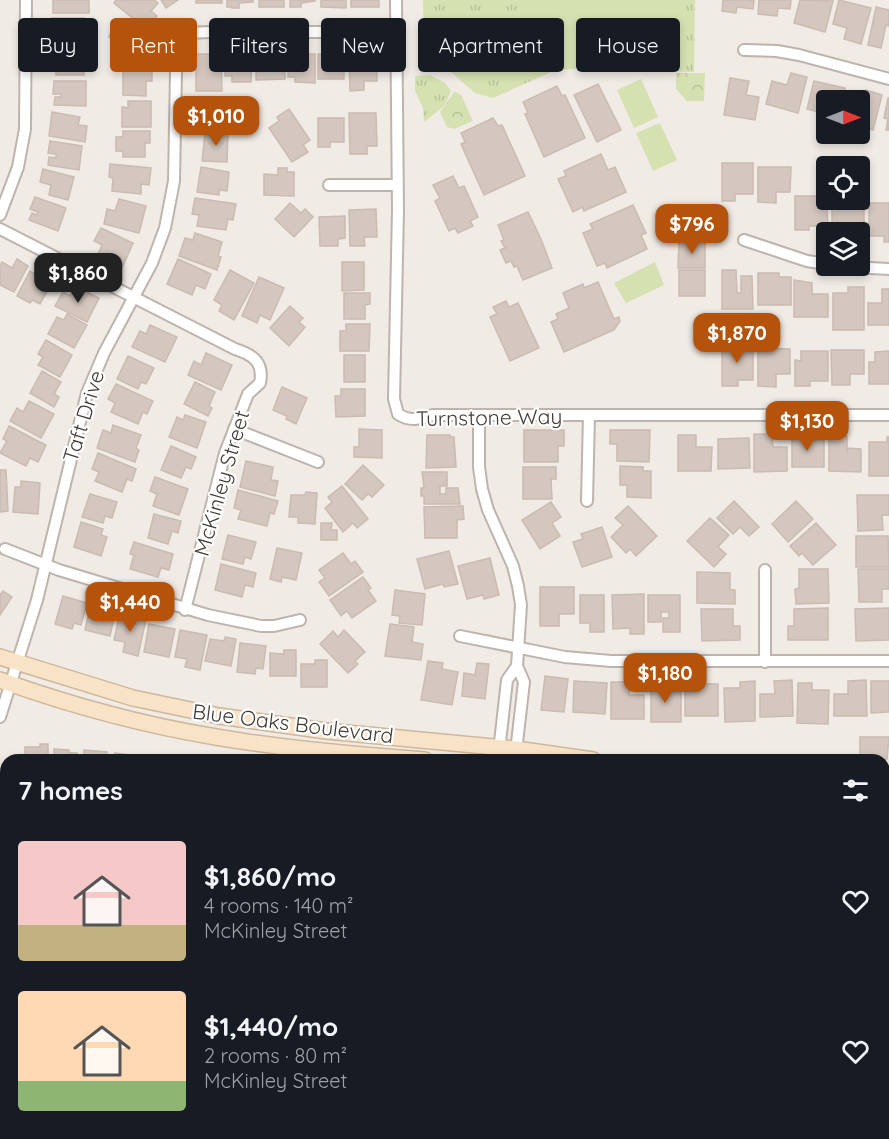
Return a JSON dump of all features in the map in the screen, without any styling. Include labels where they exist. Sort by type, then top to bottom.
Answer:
[{"type":"main road","name":"Blue Oaks Boulevard","points":[[0,657],[133,698],[219,716],[498,754]]},
{"type":"main road","name":"Blue Oaks Boulevard","points":[[5,682],[79,705],[169,728],[216,737],[349,754]]},
{"type":"street","points":[[0,215],[18,167],[25,129],[26,0]]},
{"type":"street","name":"Turnstone Way","points":[[396,0],[396,18]]},
{"type":"street","name":"Taft Drive","points":[[0,717],[5,682],[17,663],[46,565],[87,393],[104,353],[135,297],[159,245],[172,195],[175,163],[176,71],[174,51],[179,37],[192,32],[321,32]]},
{"type":"street","points":[[744,50],[777,51],[799,55],[889,79]]},
{"type":"street","name":"Turnstone Way","points":[[396,72],[395,407],[398,414],[413,420],[433,415],[889,415]]},
{"type":"street","points":[[329,185],[396,185]]},
{"type":"street","name":"McKinley Street","points":[[0,229],[235,349],[251,355],[261,367],[260,383],[248,394],[218,479],[185,610]]},
{"type":"street","points":[[744,240],[780,253],[816,262]]},
{"type":"street","points":[[870,269],[889,270]]},
{"type":"street","points":[[586,501],[589,415]]},
{"type":"street","points":[[479,416],[479,467],[482,489],[488,510],[513,566],[521,604],[517,666],[507,680],[498,754]]},
{"type":"street","points":[[234,429],[318,462]]},
{"type":"street","points":[[5,549],[46,565],[185,610],[261,627],[300,620]]},
{"type":"street","points":[[765,570],[765,662]]},
{"type":"street","points":[[460,636],[565,657],[611,661],[889,661]]},
{"type":"street","points":[[515,754],[524,681],[517,666]]},
{"type":"green space","points":[[423,0],[695,0],[694,72],[680,72],[680,18],[576,18],[576,69],[564,70],[564,18],[423,18]]},
{"type":"green space","points":[[518,0],[670,0],[670,18],[576,18],[576,57],[564,57],[564,18],[518,18]]},
{"type":"green space","points":[[451,72],[551,72],[493,98],[475,93]]},
{"type":"green space","points":[[676,73],[705,73],[704,101],[687,101],[676,89]]},
{"type":"green space","points":[[430,75],[445,83],[451,91],[444,106],[424,122],[423,108],[415,91],[415,76]]},
{"type":"green space","points":[[641,79],[658,117],[634,128],[617,90]]},
{"type":"green space","points":[[455,91],[461,95],[473,121],[454,129],[447,127],[440,112]]},
{"type":"green space","points":[[660,123],[677,160],[653,171],[636,133]]},
{"type":"green space","points":[[655,262],[664,285],[626,303],[614,283]]},
{"type":"building","points":[[53,0],[89,0],[89,13],[53,13]]},
{"type":"building","points":[[116,0],[154,0],[158,3],[151,11],[157,16],[155,18],[132,18],[114,3]]},
{"type":"building","points":[[161,0],[178,0],[166,8]]},
{"type":"building","points":[[196,0],[222,0],[222,3],[196,3]]},
{"type":"building","points":[[227,0],[253,0],[253,2],[239,3],[239,8],[232,8],[227,7]]},
{"type":"building","points":[[259,0],[284,0],[284,7],[259,7]]},
{"type":"building","points":[[290,0],[315,1],[301,3],[301,7],[290,7]]},
{"type":"building","points":[[321,0],[346,0],[346,8],[321,7]]},
{"type":"building","points":[[351,0],[379,0],[379,7],[351,7]]},
{"type":"building","points":[[723,0],[754,0],[753,9],[737,7],[736,13],[722,11]]},
{"type":"building","points":[[759,0],[791,0],[790,9],[778,8],[777,16],[758,14]]},
{"type":"building","points":[[800,0],[833,1],[825,32],[794,23]]},
{"type":"building","points":[[839,0],[871,8],[861,44],[844,39],[847,28],[833,24]]},
{"type":"building","points":[[876,7],[889,10],[889,26],[886,25],[881,48],[868,45]]},
{"type":"building","points":[[197,54],[209,54],[209,72],[221,72],[222,91],[196,91]]},
{"type":"building","points":[[309,54],[315,54],[315,83],[295,82],[295,77],[288,77],[288,72],[309,72]]},
{"type":"building","points":[[318,54],[321,54],[321,72],[344,72],[344,79],[318,79]]},
{"type":"building","points":[[56,72],[84,72],[84,75],[56,75]]},
{"type":"building","points":[[123,72],[152,72],[152,81],[146,81],[146,96],[123,95]]},
{"type":"building","points":[[225,72],[251,72],[251,82],[232,82],[232,76],[225,76]]},
{"type":"building","points":[[256,72],[285,72],[285,79],[256,80]]},
{"type":"building","points":[[349,72],[377,72],[377,81],[364,81],[364,90],[350,91]]},
{"type":"building","points":[[791,73],[807,77],[798,113],[766,104],[772,81],[787,85]]},
{"type":"building","points":[[730,78],[749,81],[746,95],[759,97],[755,120],[724,115]]},
{"type":"building","points":[[54,81],[86,81],[86,106],[54,105],[55,97],[61,97],[61,94],[53,94]]},
{"type":"building","points":[[814,81],[845,88],[844,90],[816,90],[816,111],[807,109]]},
{"type":"building","points":[[598,84],[621,130],[597,142],[574,95]]},
{"type":"building","points":[[557,86],[562,96],[565,95],[585,138],[544,157],[525,114],[528,113],[523,102]]},
{"type":"building","points":[[870,91],[882,95],[873,130],[870,129]]},
{"type":"building","points":[[888,98],[889,130],[886,130],[888,119],[884,118]]},
{"type":"building","points":[[128,101],[151,101],[151,127],[122,127],[122,107],[128,108]]},
{"type":"building","points":[[200,103],[230,104],[229,121],[223,121],[223,129],[200,128]]},
{"type":"building","points":[[289,109],[310,140],[303,145],[308,152],[292,162],[269,128],[279,121],[277,117]]},
{"type":"building","points":[[52,112],[80,117],[78,125],[87,126],[85,142],[49,136]]},
{"type":"building","points":[[349,113],[376,113],[377,146],[367,146],[367,154],[350,154]]},
{"type":"building","points":[[318,118],[344,118],[344,142],[330,142],[330,147],[318,147]]},
{"type":"building","points":[[493,118],[498,126],[502,125],[525,176],[484,195],[461,144],[465,142],[461,133]]},
{"type":"building","points":[[123,131],[150,131],[150,143],[145,143],[145,157],[123,157],[123,151],[116,151],[116,137],[123,137]]},
{"type":"building","points":[[205,133],[228,133],[227,162],[202,161]]},
{"type":"building","points":[[50,141],[82,146],[79,170],[48,165],[49,157],[56,158],[56,154],[48,153]]},
{"type":"building","points":[[601,154],[608,170],[615,167],[626,192],[584,211],[582,207],[573,212],[558,179],[566,176],[564,171]]},
{"type":"building","points":[[722,163],[753,163],[753,194],[735,194],[735,201],[722,201]]},
{"type":"building","points":[[110,164],[151,168],[149,185],[141,184],[141,194],[112,191],[113,178],[109,177]]},
{"type":"building","points":[[201,167],[229,172],[227,191],[219,190],[219,195],[197,192]]},
{"type":"building","points":[[758,167],[791,167],[790,192],[776,192],[776,203],[758,202]]},
{"type":"building","points":[[278,168],[287,168],[287,172],[294,172],[294,196],[264,195],[264,174],[278,175]]},
{"type":"building","points":[[43,169],[74,177],[68,200],[49,195],[51,185],[40,182]]},
{"type":"building","points":[[453,176],[459,188],[464,186],[478,217],[470,221],[473,226],[458,233],[455,228],[449,231],[435,201],[440,198],[433,185]]},
{"type":"building","points":[[795,196],[816,196],[816,210],[827,210],[828,222],[816,222],[816,226],[809,226],[809,230],[795,230]]},
{"type":"building","points":[[35,197],[66,208],[58,231],[29,220],[32,213],[37,215],[38,212],[30,209]]},
{"type":"building","points":[[195,198],[236,204],[233,220],[228,219],[226,230],[197,226],[199,215],[192,214]]},
{"type":"building","points":[[119,199],[146,206],[139,233],[104,224],[107,209],[115,211]]},
{"type":"building","points":[[290,203],[301,213],[305,209],[313,217],[294,237],[275,219]]},
{"type":"building","points":[[870,203],[889,203],[889,242],[884,242],[884,236],[870,236]]},
{"type":"building","points":[[633,205],[646,233],[641,235],[647,249],[607,268],[605,263],[597,266],[583,233],[593,229],[590,224]]},
{"type":"building","points":[[376,209],[377,237],[364,237],[365,246],[350,246],[349,210]]},
{"type":"building","points":[[832,210],[864,210],[864,222],[832,222]]},
{"type":"building","points":[[528,212],[552,268],[523,280],[517,266],[514,267],[511,261],[506,263],[500,250],[505,248],[498,225]]},
{"type":"building","points":[[679,214],[705,214],[705,234],[679,234]]},
{"type":"building","points":[[345,216],[345,238],[338,239],[338,246],[320,246],[319,217]]},
{"type":"building","points":[[101,228],[133,243],[122,268],[97,256],[102,245],[94,241]]},
{"type":"building","points":[[195,233],[222,242],[217,270],[179,256],[185,238],[193,240]]},
{"type":"building","points":[[679,242],[705,242],[705,268],[678,268]]},
{"type":"building","points":[[17,259],[28,266],[14,292],[0,285],[0,266],[2,262],[12,268]]},
{"type":"building","points":[[178,259],[211,274],[205,289],[196,285],[192,295],[167,284]]},
{"type":"building","points":[[342,262],[364,262],[364,290],[342,291]]},
{"type":"building","points":[[230,270],[254,283],[234,320],[219,311],[222,305],[214,300]]},
{"type":"building","points":[[679,270],[705,270],[705,296],[679,296]]},
{"type":"building","points":[[722,270],[736,270],[737,293],[741,293],[741,276],[752,276],[753,309],[722,309]]},
{"type":"building","points":[[30,271],[38,276],[40,272],[54,279],[40,304],[32,300],[30,303],[17,296]]},
{"type":"building","points":[[758,273],[779,273],[779,277],[791,277],[791,305],[758,305]]},
{"type":"building","points":[[259,277],[284,288],[270,320],[260,315],[257,323],[242,316]]},
{"type":"building","points":[[794,280],[812,283],[812,294],[828,294],[828,317],[794,317]]},
{"type":"building","points":[[598,282],[614,319],[619,317],[620,321],[614,330],[564,352],[551,322],[558,319],[556,314],[569,308],[563,293],[583,284],[584,288]]},
{"type":"building","points":[[75,286],[99,298],[87,322],[55,306],[63,292],[70,296]]},
{"type":"building","points":[[848,287],[864,287],[864,330],[833,330],[833,293],[848,293]]},
{"type":"building","points":[[882,289],[889,289],[889,325],[868,325],[868,303],[882,303]]},
{"type":"building","points":[[344,293],[370,293],[370,304],[365,305],[365,319],[344,319]]},
{"type":"building","points":[[506,301],[509,307],[518,303],[539,348],[510,361],[490,317],[497,314],[493,307]]},
{"type":"building","points":[[290,306],[303,318],[299,322],[305,327],[289,346],[270,328]]},
{"type":"building","points":[[67,314],[87,325],[74,348],[48,334],[57,317],[64,320]]},
{"type":"building","points":[[346,324],[370,324],[369,351],[340,351],[340,331],[346,331]]},
{"type":"building","points":[[150,325],[177,337],[165,362],[132,347],[140,331],[146,334]]},
{"type":"building","points":[[46,340],[72,355],[60,377],[38,365],[43,357],[38,354]]},
{"type":"building","points":[[722,345],[753,345],[753,380],[738,380],[738,386],[722,386]]},
{"type":"building","points":[[758,348],[790,349],[790,374],[776,374],[776,387],[758,386]]},
{"type":"building","points":[[831,350],[864,350],[864,374],[850,374],[850,385],[832,385]]},
{"type":"building","points":[[801,351],[828,351],[828,381],[810,381],[810,386],[795,386],[795,360],[801,361]]},
{"type":"building","points":[[889,351],[889,384],[869,384],[869,362],[875,362],[875,352]]},
{"type":"building","points":[[206,353],[232,365],[221,390],[188,375],[194,361],[201,365]]},
{"type":"building","points":[[344,355],[365,355],[365,382],[344,382]]},
{"type":"building","points":[[128,356],[154,368],[146,384],[141,382],[138,389],[117,379]]},
{"type":"building","points":[[42,371],[61,382],[54,394],[59,397],[54,407],[30,393]]},
{"type":"building","points":[[195,382],[215,392],[209,406],[212,408],[208,416],[184,404]]},
{"type":"building","points":[[116,384],[153,401],[147,414],[143,412],[138,424],[111,412],[115,403],[108,399]]},
{"type":"building","points":[[282,387],[307,398],[296,424],[286,419],[287,416],[273,410]]},
{"type":"building","points":[[341,389],[365,389],[365,416],[336,417],[335,396],[341,396]]},
{"type":"building","points":[[29,401],[54,414],[41,438],[10,421],[17,408],[23,412]]},
{"type":"building","points":[[185,415],[206,422],[197,448],[169,437],[177,417],[183,420]]},
{"type":"building","points":[[113,425],[141,435],[136,448],[139,450],[135,462],[97,448],[103,430],[111,433]]},
{"type":"building","points":[[9,426],[46,445],[38,462],[30,458],[26,466],[0,453],[7,441],[3,439]]},
{"type":"building","points":[[359,429],[382,430],[382,458],[354,457],[354,447],[359,447]]},
{"type":"building","points":[[524,430],[564,430],[564,446],[558,446],[558,462],[524,462]]},
{"type":"building","points":[[610,430],[650,430],[649,462],[617,461],[617,444],[610,444]]},
{"type":"building","points":[[754,434],[772,434],[773,447],[787,447],[787,471],[754,472]]},
{"type":"building","points":[[427,435],[454,437],[456,467],[426,468]]},
{"type":"building","points":[[678,435],[696,435],[696,447],[712,447],[711,471],[678,471]]},
{"type":"building","points":[[829,435],[847,436],[847,452],[848,448],[861,449],[861,472],[829,471]]},
{"type":"building","points":[[792,436],[812,436],[812,440],[824,440],[824,467],[792,467]]},
{"type":"building","points":[[887,437],[889,437],[889,476],[869,476],[869,442],[887,442]]},
{"type":"building","points":[[749,438],[750,468],[718,469],[718,439]]},
{"type":"building","points":[[171,446],[196,457],[191,469],[186,467],[181,478],[161,470]]},
{"type":"building","points":[[98,453],[136,469],[132,481],[127,479],[122,492],[95,481],[99,472],[92,469]]},
{"type":"building","points":[[246,461],[273,467],[271,480],[278,481],[275,496],[240,487]]},
{"type":"building","points":[[363,465],[384,485],[372,497],[368,494],[362,500],[345,484]]},
{"type":"building","points":[[620,466],[643,467],[643,471],[651,471],[651,498],[627,497],[627,485],[620,485]]},
{"type":"building","points":[[523,467],[556,467],[556,479],[551,479],[552,499],[523,499]]},
{"type":"building","points":[[0,470],[6,470],[8,511],[0,512]]},
{"type":"building","points":[[422,472],[447,472],[447,486],[440,486],[440,494],[446,494],[446,488],[458,488],[460,504],[424,504],[424,496],[421,496],[421,488],[424,488]]},
{"type":"building","points":[[155,477],[188,489],[179,515],[153,506],[157,494],[150,491]]},
{"type":"building","points":[[21,481],[40,483],[38,514],[13,512],[15,487],[21,487]]},
{"type":"building","points":[[342,486],[368,519],[357,528],[353,523],[343,532],[325,508],[332,502],[328,497]]},
{"type":"building","points":[[238,490],[278,501],[274,514],[270,513],[267,526],[238,519],[241,510],[234,508]]},
{"type":"building","points":[[306,492],[317,493],[315,524],[298,523],[298,517],[289,517],[291,495],[305,495]]},
{"type":"building","points":[[90,494],[117,502],[112,518],[105,516],[103,523],[82,517]]},
{"type":"building","points":[[857,495],[889,495],[889,515],[882,515],[883,530],[858,531]]},
{"type":"building","points":[[734,501],[759,527],[749,536],[740,527],[733,534],[717,518]]},
{"type":"building","points":[[796,501],[813,519],[788,542],[772,524]]},
{"type":"building","points":[[551,502],[561,517],[552,523],[560,536],[540,549],[522,520]]},
{"type":"building","points":[[463,506],[464,519],[457,520],[457,538],[425,538],[424,507]]},
{"type":"building","points":[[628,506],[657,536],[636,556],[630,549],[626,553],[611,537],[623,525],[615,518]]},
{"type":"building","points":[[154,514],[181,521],[178,533],[172,531],[168,544],[148,538]]},
{"type":"building","points":[[710,518],[729,535],[718,547],[726,554],[714,567],[687,541]]},
{"type":"building","points":[[81,522],[103,529],[101,535],[107,537],[101,556],[74,547]]},
{"type":"building","points":[[321,523],[332,523],[331,530],[337,530],[337,540],[321,540]]},
{"type":"building","points":[[816,523],[836,545],[813,565],[802,553],[799,556],[790,546]]},
{"type":"building","points":[[602,527],[612,557],[582,567],[573,542],[583,539],[581,534]]},
{"type":"building","points":[[228,535],[256,542],[251,559],[245,557],[243,564],[222,559]]},
{"type":"building","points":[[856,536],[888,536],[889,567],[856,567]]},
{"type":"building","points":[[134,542],[173,554],[169,570],[161,568],[158,577],[130,569],[134,555],[130,554]]},
{"type":"building","points":[[277,548],[302,553],[296,580],[282,577],[281,582],[270,579]]},
{"type":"building","points":[[449,551],[458,584],[444,587],[443,584],[425,589],[417,559]]},
{"type":"building","points":[[343,553],[351,564],[355,561],[363,572],[329,596],[319,582],[325,578],[319,570]]},
{"type":"building","points":[[490,558],[499,595],[484,599],[483,595],[467,599],[458,566]]},
{"type":"building","points":[[221,564],[256,573],[253,587],[245,585],[242,597],[215,590]]},
{"type":"building","points":[[799,569],[828,569],[829,603],[796,604],[795,589],[799,588]]},
{"type":"building","points":[[858,569],[889,569],[889,589],[882,589],[882,602],[859,602]]},
{"type":"building","points":[[697,572],[730,573],[730,590],[735,590],[735,604],[697,603]]},
{"type":"building","points":[[363,577],[376,601],[352,618],[347,611],[341,616],[330,600]]},
{"type":"building","points":[[540,587],[574,587],[574,614],[559,614],[559,626],[540,626]]},
{"type":"building","points":[[395,590],[425,594],[422,625],[399,623],[400,616],[392,615]]},
{"type":"building","points":[[3,591],[12,597],[0,615],[0,595]]},
{"type":"building","points":[[644,594],[644,634],[630,634],[630,628],[613,629],[612,595]]},
{"type":"building","points":[[580,595],[604,595],[604,632],[590,632],[590,623],[580,623]]},
{"type":"building","points":[[648,595],[680,595],[680,632],[663,632],[663,618],[669,618],[669,612],[661,612],[661,622],[648,622]]},
{"type":"building","points":[[63,596],[87,603],[81,625],[74,623],[72,629],[55,624]]},
{"type":"building","points":[[90,608],[115,613],[110,636],[85,630]]},
{"type":"building","points":[[828,608],[828,640],[788,640],[788,626],[794,626],[794,609]]},
{"type":"building","points":[[889,608],[889,640],[856,641],[855,609]]},
{"type":"building","points":[[701,609],[733,609],[733,626],[740,626],[740,640],[702,641]]},
{"type":"building","points":[[120,613],[146,619],[138,656],[123,652],[125,642],[114,640]]},
{"type":"building","points":[[149,624],[175,629],[169,657],[144,652]]},
{"type":"building","points":[[390,624],[414,627],[412,642],[423,644],[421,660],[385,656]]},
{"type":"building","points":[[180,630],[207,635],[200,670],[185,667],[187,659],[175,657]]},
{"type":"building","points":[[344,630],[365,652],[355,661],[358,664],[348,673],[320,644],[333,631],[338,637]]},
{"type":"building","points":[[225,637],[236,639],[231,666],[205,661],[210,639],[224,641]]},
{"type":"building","points":[[240,643],[266,646],[263,669],[256,668],[255,674],[237,672]]},
{"type":"building","points":[[284,650],[296,650],[296,676],[270,676],[270,653],[284,654]]},
{"type":"building","points":[[315,660],[327,660],[327,687],[301,687],[301,664],[315,664]]},
{"type":"building","points":[[428,661],[443,663],[442,669],[458,672],[452,705],[421,700]]},
{"type":"building","points":[[477,663],[489,664],[485,699],[462,696],[464,673],[475,675]]},
{"type":"building","points":[[545,676],[568,679],[564,712],[541,710]]},
{"type":"building","points":[[792,680],[793,716],[760,717],[760,694],[775,694],[774,681]]},
{"type":"building","points":[[866,680],[867,716],[834,716],[834,694],[848,694],[848,681]]},
{"type":"building","points":[[574,681],[607,683],[605,714],[573,712]]},
{"type":"building","points":[[755,681],[755,721],[725,722],[724,688],[740,688],[740,682]]},
{"type":"building","points":[[871,681],[889,681],[889,712],[871,713]]},
{"type":"building","points":[[611,682],[629,682],[629,695],[644,695],[644,719],[611,719]]},
{"type":"building","points":[[651,682],[664,682],[664,688],[681,688],[681,722],[651,722]]},
{"type":"building","points":[[685,683],[718,684],[718,716],[685,716]]},
{"type":"building","points":[[798,683],[812,683],[812,690],[829,690],[828,724],[797,723]]},
{"type":"building","points":[[860,737],[889,737],[887,754],[860,754]]},
{"type":"building","points":[[40,744],[48,744],[48,754],[25,754],[25,747],[40,747]]},
{"type":"building","points":[[54,749],[77,753],[77,754],[54,754]]},
{"type":"building","points":[[84,750],[107,752],[107,754],[84,754]]}]
